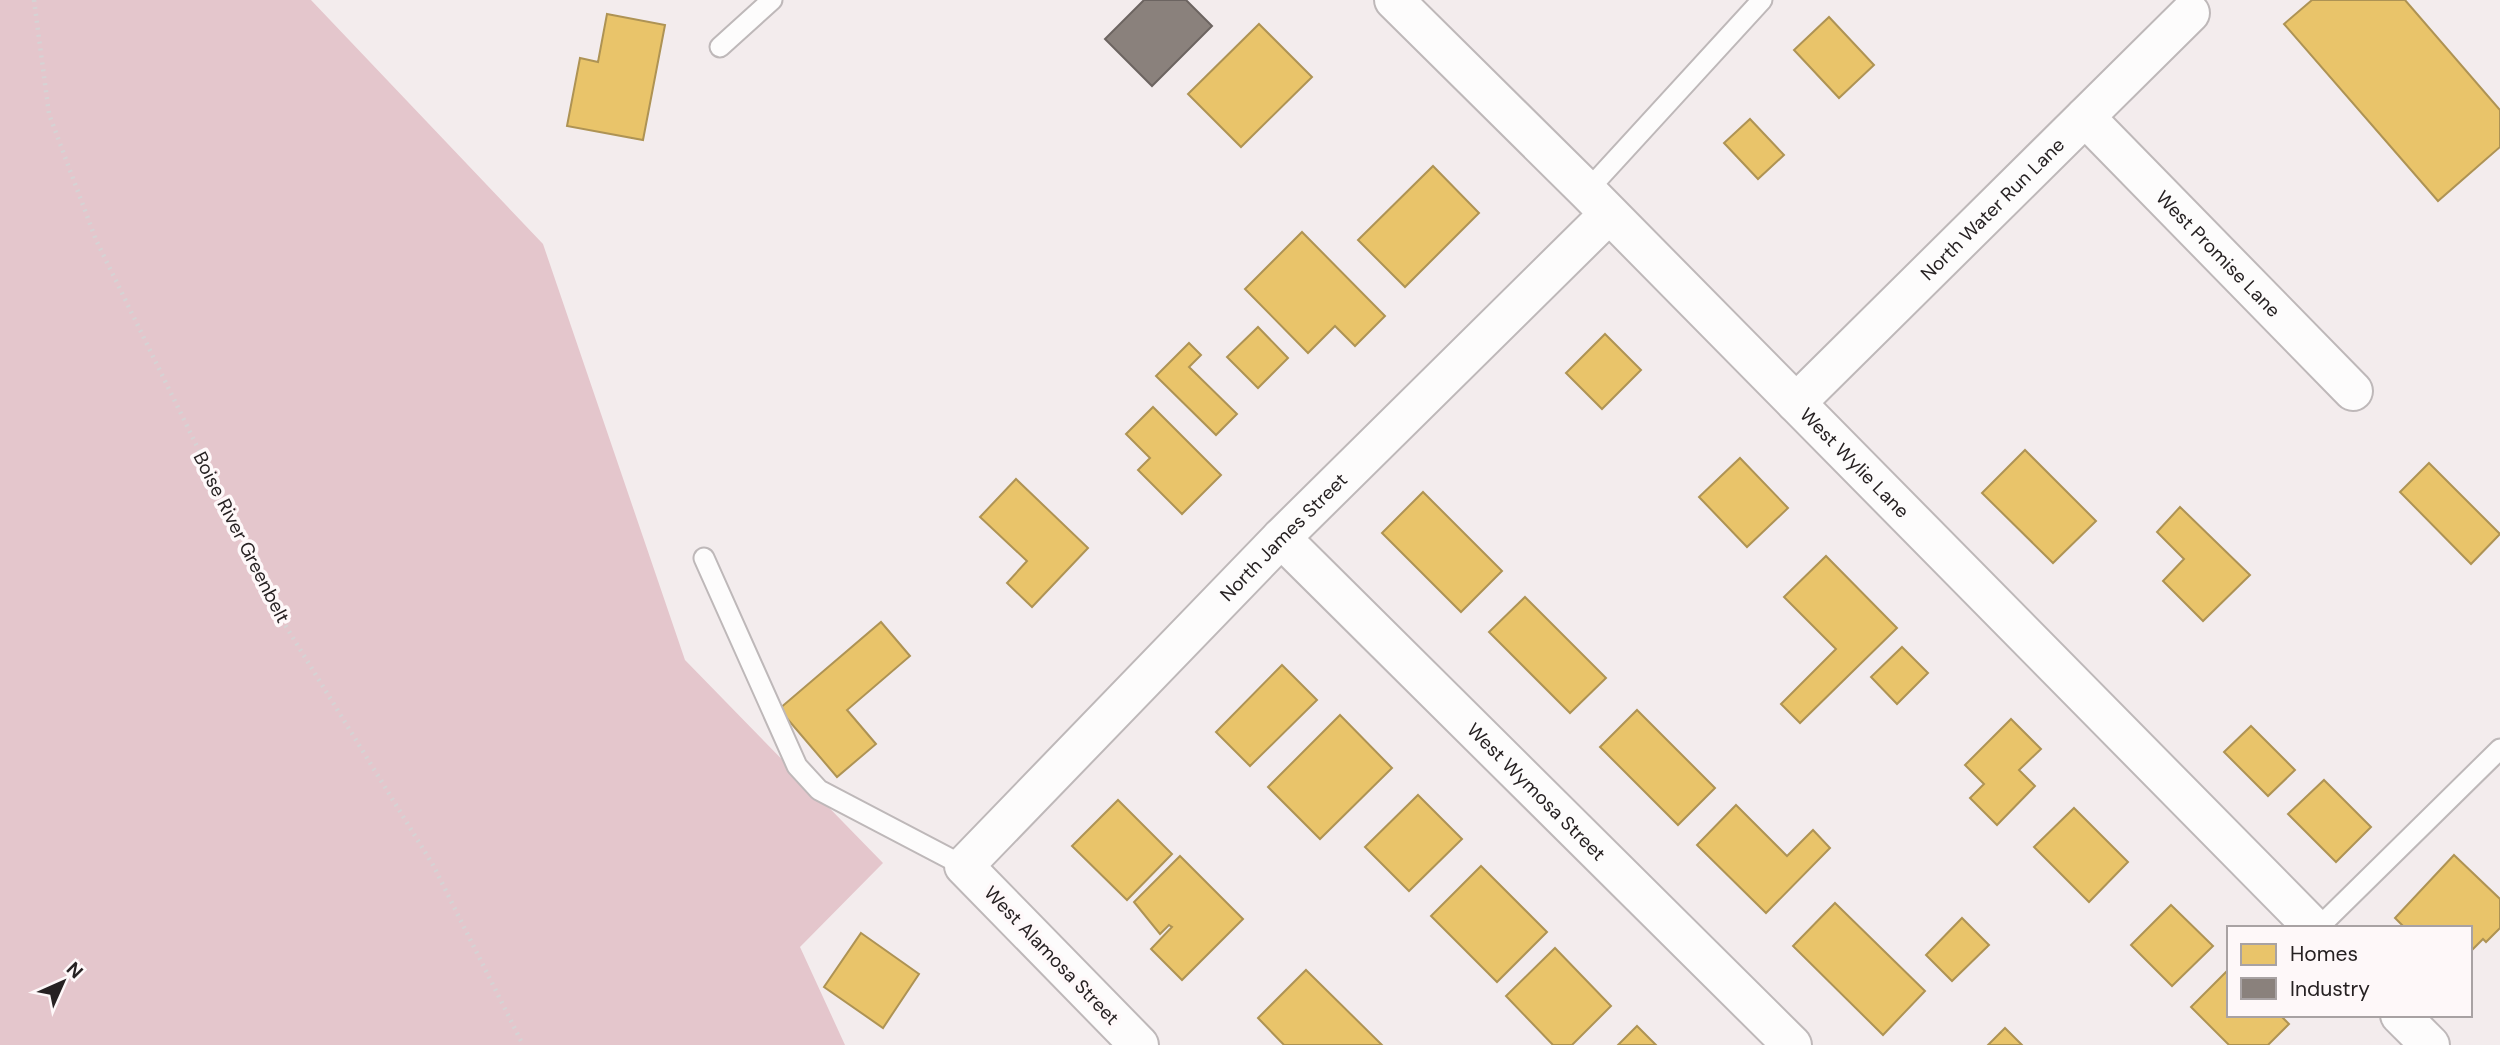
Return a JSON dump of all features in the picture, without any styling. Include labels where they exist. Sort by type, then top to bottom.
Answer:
[{"type":"street","name":"West Wylie Lane","points":[[1394,0],[2314,926]]},
{"type":"street","name":"North Water Run Lane","points":[[1796,403],[2190,13]]},
{"type":"street","name":"West Promise Lane","points":[[2085,117],[2353,391]]},
{"type":"street","name":"North James Street","points":[[964,866],[1281,538],[1598,203]]},
{"type":"street","name":"West Wymosa Street","points":[[1281,538],[1792,1045]]},
{"type":"street","name":"West Alamosa Street","points":[[964,866],[1139,1045]]},
{"type":"street","points":[[2402,1017],[2430,1045]]},
{"type":"lane","points":[[720,47],[772,0]]},
{"type":"lane","points":[[1598,203],[1762,0]]},
{"type":"lane","points":[[704,558],[796,765],[819,790],[964,866]]},
{"type":"lane","points":[[2318,926],[2500,749]]},
{"type":"path","name":"Boise River Greenbelt","points":[[34,0],[49,114],[96,240],[282,620],[433,865],[523,1045]]},
{"type":"shaded area","points":[[0,0],[311,0],[543,244],[685,660],[883,863],[800,947],[845,1045],[0,1045]]},
{"type":"building: Homes","points":[[2312,0],[2405,0],[2500,110],[2500,147],[2438,201],[2284,24]]},
{"type":"building: Homes","points":[[607,14],[665,25],[643,140],[567,126],[580,58],[598,62]]},
{"type":"building: Homes","points":[[1829,17],[1874,65],[1839,98],[1794,50]]},
{"type":"building: Homes","points":[[1259,24],[1312,77],[1241,147],[1188,94]]},
{"type":"building: Homes","points":[[1750,119],[1784,155],[1758,179],[1724,143]]},
{"type":"building: Homes","points":[[1433,166],[1479,213],[1405,287],[1358,240]]},
{"type":"building: Homes","points":[[1302,232],[1385,316],[1355,346],[1335,326],[1308,353],[1245,289]]},
{"type":"building: Homes","points":[[1258,327],[1288,358],[1258,388],[1227,357]]},
{"type":"building: Homes","points":[[1605,334],[1641,370],[1602,409],[1566,373]]},
{"type":"building: Homes","points":[[1189,343],[1201,355],[1189,367],[1237,414],[1216,435],[1156,376]]},
{"type":"building: Homes","points":[[1153,407],[1221,475],[1182,514],[1138,470],[1150,458],[1126,434]]},
{"type":"building: Homes","points":[[2025,450],[2096,521],[2053,563],[1982,493]]},
{"type":"building: Homes","points":[[1740,458],[1788,508],[1747,547],[1699,497]]},
{"type":"building: Homes","points":[[2429,463],[2500,534],[2471,564],[2400,492]]},
{"type":"building: Homes","points":[[1016,479],[1088,548],[1032,607],[1007,583],[1027,561],[980,517]]},
{"type":"building: Homes","points":[[1423,492],[1502,571],[1461,612],[1382,533]]},
{"type":"building: Homes","points":[[2180,507],[2250,575],[2203,621],[2163,581],[2184,559],[2157,532]]},
{"type":"building: Homes","points":[[1826,556],[1897,628],[1800,723],[1781,704],[1836,649],[1784,597]]},
{"type":"building: Homes","points":[[1525,597],[1606,678],[1570,713],[1489,632]]},
{"type":"building: Homes","points":[[881,622],[910,656],[847,710],[876,744],[837,777],[779,709]]},
{"type":"building: Homes","points":[[1902,647],[1928,673],[1897,704],[1871,677]]},
{"type":"building: Homes","points":[[1282,665],[1317,700],[1250,766],[1216,732]]},
{"type":"building: Homes","points":[[1637,710],[1715,788],[1678,825],[1600,747]]},
{"type":"building: Homes","points":[[1340,715],[1392,768],[1320,839],[1268,787]]},
{"type":"building: Homes","points":[[2011,719],[2041,749],[2019,770],[2035,786],[1997,825],[1970,798],[1984,784],[1965,765]]},
{"type":"building: Homes","points":[[2251,726],[2295,770],[2268,796],[2224,752]]},
{"type":"building: Homes","points":[[2324,780],[2371,827],[2336,862],[2288,814]]},
{"type":"building: Homes","points":[[1418,795],[1462,839],[1409,891],[1365,847]]},
{"type":"building: Homes","points":[[1118,800],[1172,854],[1127,900],[1072,846]]},
{"type":"building: Homes","points":[[1736,805],[1787,856],[1813,830],[1830,848],[1766,913],[1697,845]]},
{"type":"building: Homes","points":[[2074,808],[2128,862],[2089,902],[2034,847]]},
{"type":"building: Homes","points":[[2454,855],[2500,899],[2500,928],[2486,942],[2483,939],[2472,950],[2472,926],[2403,926],[2395,918]]},
{"type":"building: Homes","points":[[1180,856],[1243,919],[1182,980],[1151,949],[1172,927],[1169,925],[1160,934],[1134,902]]},
{"type":"building: Homes","points":[[1481,866],[1547,932],[1497,982],[1431,916]]},
{"type":"building: Homes","points":[[1835,903],[1925,991],[1883,1035],[1793,946]]},
{"type":"building: Homes","points":[[2171,905],[2213,946],[2172,986],[2131,945]]},
{"type":"building: Homes","points":[[1962,918],[1989,945],[1952,981],[1926,955]]},
{"type":"building: Homes","points":[[861,933],[919,974],[883,1028],[824,987]]},
{"type":"building: Homes","points":[[1555,948],[1611,1006],[1572,1045],[1553,1045],[1506,996]]},
{"type":"building: Homes","points":[[1306,970],[1382,1045],[1284,1045],[1258,1018]]},
{"type":"building: Homes","points":[[2227,971],[2227,1017],[2282,1017],[2289,1024],[2268,1045],[2229,1045],[2191,1007]]},
{"type":"building: Homes","points":[[1637,1026],[1656,1045],[1618,1045]]},
{"type":"building: Homes","points":[[2005,1028],[2022,1045],[1988,1045]]},
{"type":"building: Industry","points":[[1144,0],[1186,0],[1212,26],[1152,86],[1105,39]]}]
